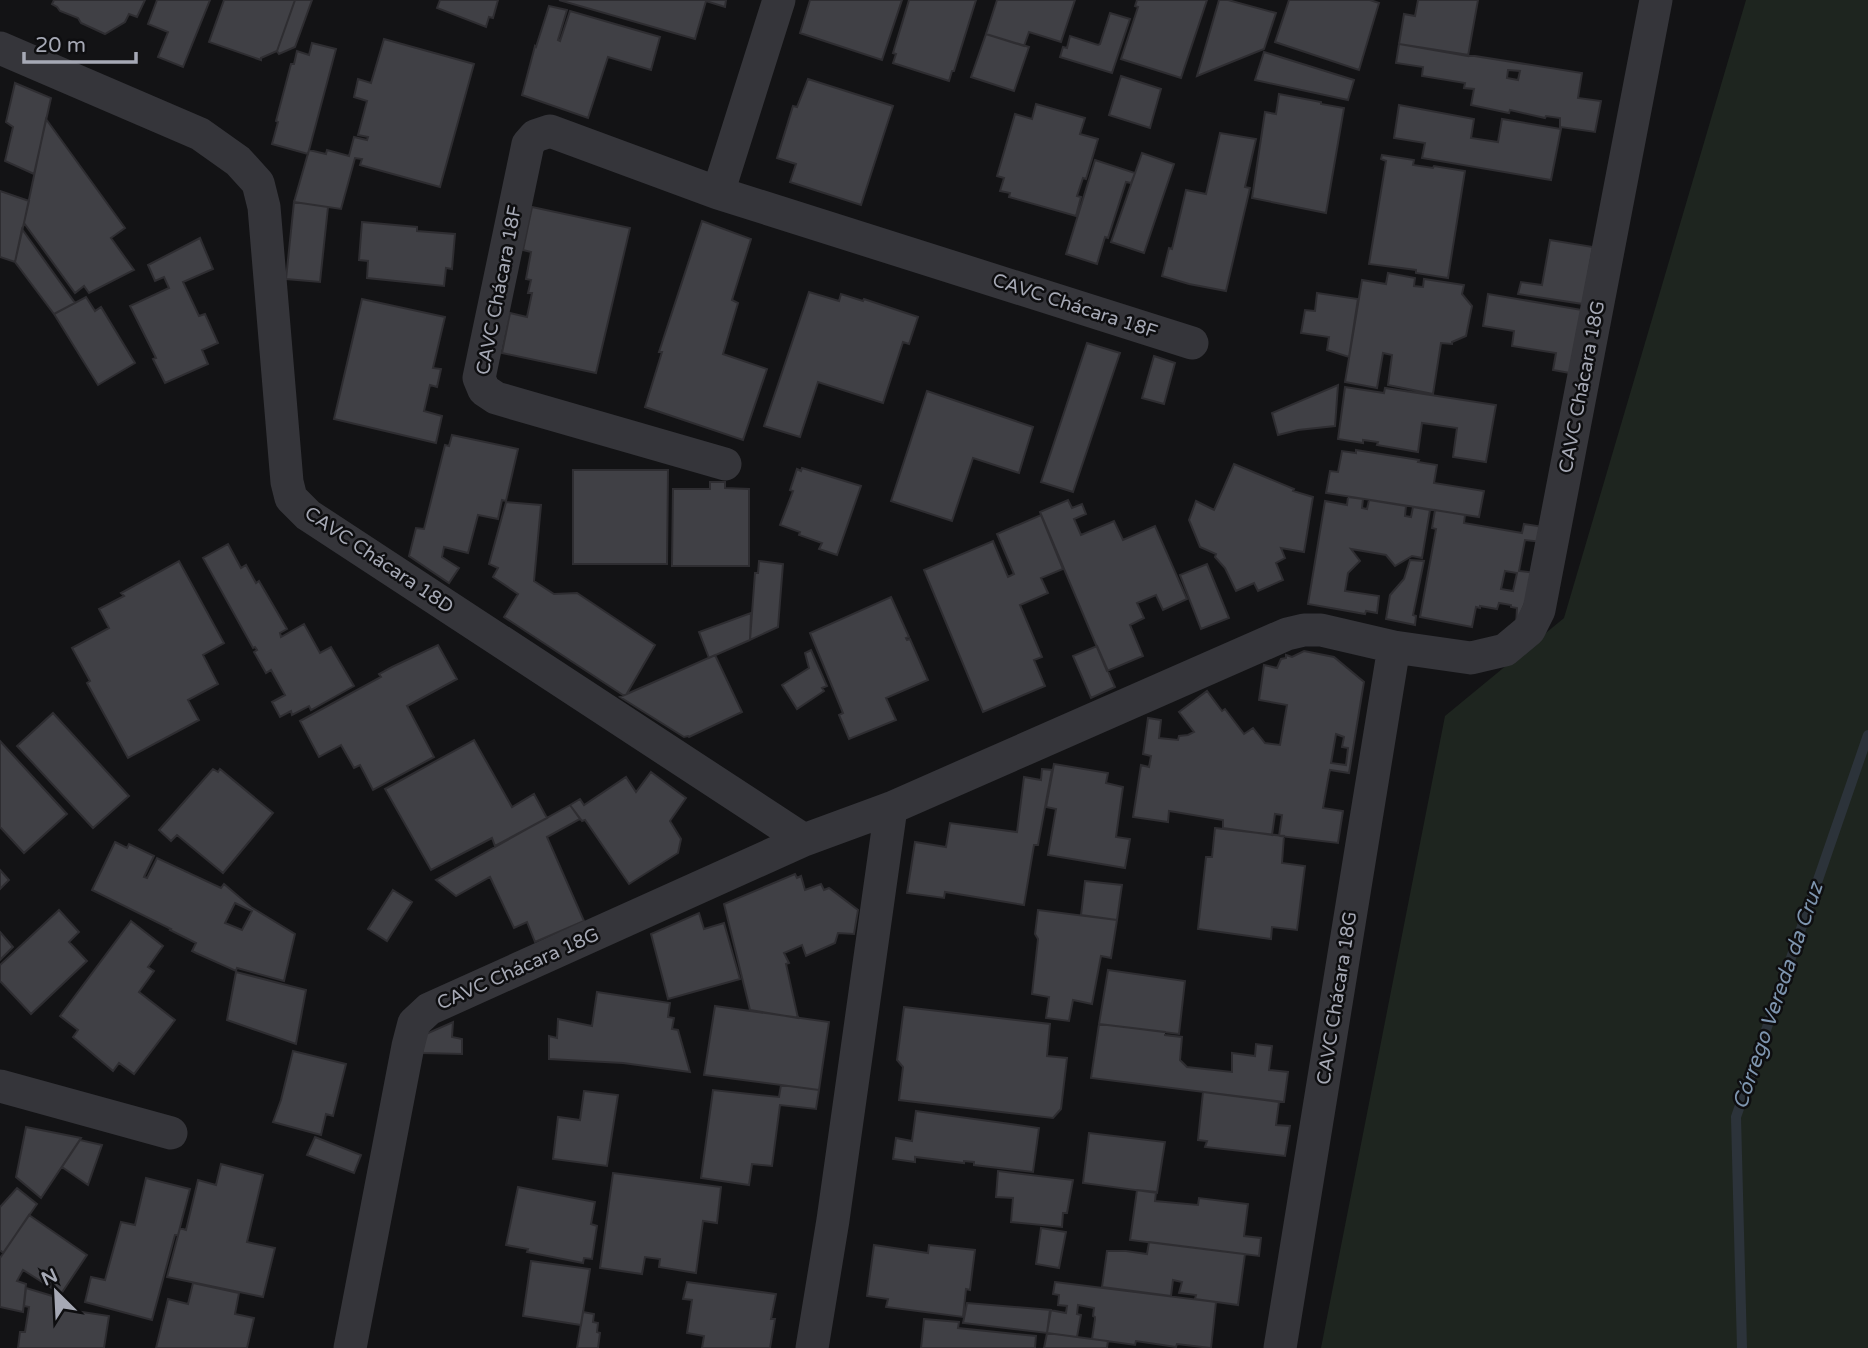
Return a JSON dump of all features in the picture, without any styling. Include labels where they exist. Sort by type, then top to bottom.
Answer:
[{"type":"street","points":[[718,193],[779,0]]},
{"type":"street","name":"CAVC Chácara 18G","points":[[350,1348],[408,1046],[414,1023],[429,1009],[804,840],[891,807],[1287,634],[1321,630],[1394,647],[1471,658],[1505,650],[1529,630],[1539,610],[1656,0]]},
{"type":"street","name":"CAVC Chácara 18D","points":[[0,48],[200,134],[238,161],[258,183],[264,207],[287,482],[291,498],[308,515],[804,840]]},
{"type":"street","name":"CAVC Chácara 18F","points":[[725,464],[496,398],[484,390],[479,378],[528,144],[535,136],[550,131],[718,193],[1192,343]]},
{"type":"street","name":"CAVC Chácara 18G","points":[[1280,1348],[1394,647]]},
{"type":"street","points":[[813,1348],[891,807]]},
{"type":"street","points":[[0,1086],[171,1133]]},
{"type":"shaded area","points":[[1746,0],[1868,0],[1868,1348],[1321,1348],[1445,716],[1564,618]]},
{"type":"building","points":[[54,0],[145,0],[137,17],[129,14],[125,22],[105,34],[60,11],[52,4]]},
{"type":"building","points":[[157,0],[210,0],[183,67],[158,57],[168,32],[148,24]]},
{"type":"building","points":[[224,0],[295,0],[277,51],[261,60],[209,42]]},
{"type":"building","points":[[295,0],[312,0],[295,47],[279,54],[277,51]]},
{"type":"building","points":[[440,0],[498,0],[493,18],[489,17],[486,27],[437,8]]},
{"type":"building","points":[[559,0],[726,0],[725,7],[706,1],[695,39]]},
{"type":"building","points":[[810,0],[902,0],[882,60],[800,33]]},
{"type":"building","points":[[909,0],[976,0],[949,81],[893,63],[896,54],[893,53]]},
{"type":"building","points":[[997,0],[1075,0],[1061,42],[1029,32],[1024,46],[986,34]]},
{"type":"building","points":[[1137,0],[1207,0],[1181,78],[1121,59],[1138,7],[1135,6]]},
{"type":"building","points":[[1219,0],[1276,13],[1264,49],[1197,76]]},
{"type":"building","points":[[1289,0],[1370,0],[1379,3],[1359,70],[1275,42]]},
{"type":"building","points":[[1418,0],[1478,0],[1468,56],[1399,44],[1404,14],[1415,16]]},
{"type":"building","points":[[549,6],[567,10],[558,40],[560,41],[570,11],[660,37],[651,70],[608,57],[588,118],[522,95]]},
{"type":"building","points":[[1110,13],[1130,19],[1112,73],[1060,57],[1063,47],[1067,48],[1070,36],[1100,44]]},
{"type":"building","points":[[986,34],[1029,47],[1014,91],[971,77]]},
{"type":"building","points":[[384,39],[474,64],[440,187],[360,165],[362,159],[355,158],[341,209],[294,202],[309,150],[326,154],[327,150],[349,156],[354,137],[367,140],[368,137],[358,135],[367,101],[354,97],[358,79],[371,83]]},
{"type":"building","points":[[312,43],[336,49],[308,154],[272,144],[291,64],[294,64],[297,51],[309,55]]},
{"type":"building","points":[[1399,44],[1582,73],[1578,98],[1601,101],[1595,132],[1560,127],[1560,118],[1545,118],[1510,110],[1509,113],[1471,105],[1474,89],[1464,88],[1465,83],[1422,76],[1423,67],[1396,63]],"holes":[[[1508,70],[1520,71],[1518,80],[1507,78]]]},
{"type":"building","points":[[1264,52],[1354,80],[1348,100],[1255,80]]},
{"type":"building","points":[[1121,76],[1161,89],[1150,128],[1109,115]]},
{"type":"building","points":[[808,79],[893,106],[861,205],[790,182],[796,164],[777,158],[793,106],[797,107]]},
{"type":"building","points":[[15,83],[51,98],[34,174],[5,161],[13,127],[6,122]]},
{"type":"building","points":[[1279,94],[1344,108],[1326,213],[1252,198],[1265,112],[1276,114]]},
{"type":"building","points":[[1036,104],[1085,118],[1080,134],[1098,139],[1086,179],[1083,178],[1077,196],[1081,197],[1076,216],[1009,197],[1010,193],[1000,191],[1004,178],[997,176],[1015,114],[1032,119]]},
{"type":"building","points":[[1399,105],[1474,119],[1471,138],[1498,142],[1502,119],[1561,129],[1551,180],[1422,158],[1425,143],[1394,138]]},
{"type":"building","points":[[46,119],[125,228],[111,238],[134,270],[89,293],[84,286],[75,293],[24,223]]},
{"type":"building","points":[[1220,133],[1256,139],[1245,187],[1250,188],[1226,291],[1162,276],[1169,248],[1172,249],[1186,190],[1206,194]]},
{"type":"building","points":[[1142,153],[1174,164],[1144,253],[1111,242]]},
{"type":"building","points":[[1382,155],[1414,160],[1413,165],[1465,171],[1448,278],[1416,273],[1416,270],[1369,264],[1386,161],[1381,159]]},
{"type":"building","points":[[1095,160],[1135,173],[1131,183],[1126,182],[1097,264],[1066,254]]},
{"type":"building","points":[[0,191],[29,201],[15,262],[0,257]]},
{"type":"building","points":[[294,202],[328,207],[320,282],[286,279]]},
{"type":"building","points":[[532,207],[630,228],[596,373],[502,353],[510,313],[527,317],[532,293],[528,293],[531,280],[526,279],[531,252],[523,250]]},
{"type":"building","points":[[702,221],[751,239],[732,300],[738,303],[723,354],[767,369],[743,440],[645,407],[662,352],[659,352]]},
{"type":"building","points":[[362,222],[455,234],[452,269],[446,268],[444,286],[367,278],[368,261],[359,260]]},
{"type":"building","points":[[22,229],[75,303],[54,314],[15,262]]},
{"type":"building","points":[[200,238],[213,269],[183,282],[199,316],[205,314],[218,343],[202,350],[208,364],[165,383],[153,359],[156,358],[130,306],[169,288],[164,277],[155,281],[148,265]]},
{"type":"building","points":[[1550,240],[1593,247],[1583,304],[1518,294],[1521,282],[1542,285]]},
{"type":"building","points":[[1388,273],[1415,278],[1414,286],[1423,287],[1424,279],[1464,285],[1462,294],[1472,306],[1466,336],[1452,344],[1441,343],[1433,394],[1388,385],[1392,355],[1383,353],[1377,388],[1345,382],[1362,280],[1386,284]]},
{"type":"building","points":[[809,292],[839,301],[841,294],[863,301],[864,299],[918,317],[909,344],[903,342],[883,403],[818,382],[800,437],[764,426]]},
{"type":"building","points":[[1317,293],[1358,299],[1349,357],[1327,350],[1329,337],[1301,333],[1305,310],[1315,311]]},
{"type":"building","points":[[1488,294],[1582,310],[1570,373],[1553,370],[1556,353],[1512,346],[1514,331],[1483,326]]},
{"type":"building","points":[[86,297],[95,311],[101,307],[135,363],[98,385],[54,314]]},
{"type":"building","points":[[362,299],[445,317],[433,368],[441,369],[437,387],[430,385],[424,411],[442,416],[436,443],[334,419]]},
{"type":"building","points":[[1087,343],[1120,353],[1073,492],[1041,482]]},
{"type":"building","points":[[1154,356],[1175,363],[1164,404],[1142,398]]},
{"type":"building","points":[[1338,385],[1335,426],[1278,435],[1272,413]]},
{"type":"building","points":[[1345,387],[1384,393],[1385,388],[1496,405],[1486,462],[1453,457],[1457,428],[1422,423],[1418,452],[1377,445],[1378,442],[1363,440],[1363,443],[1338,439]]},
{"type":"building","points":[[927,391],[1033,427],[1019,473],[973,458],[952,521],[891,501]]},
{"type":"building","points":[[452,435],[518,449],[506,501],[502,500],[498,519],[478,515],[468,553],[444,547],[442,557],[459,568],[449,583],[409,556],[416,528],[424,529],[445,445],[449,446]]},
{"type":"building","points":[[1356,450],[1437,465],[1434,483],[1484,491],[1479,517],[1326,493],[1330,471],[1338,472],[1342,451],[1356,453]]},
{"type":"building","points":[[1234,464],[1294,489],[1293,491],[1313,497],[1304,552],[1281,548],[1285,558],[1276,563],[1283,580],[1258,591],[1254,583],[1236,591],[1225,568],[1215,557],[1216,554],[1200,547],[1189,520],[1196,501],[1214,510]]},
{"type":"building","points":[[802,468],[861,486],[837,555],[819,549],[822,543],[780,525],[793,491],[790,490],[797,469],[801,471]]},
{"type":"building","points":[[573,470],[668,470],[667,564],[573,564]]},
{"type":"building","points":[[710,482],[725,482],[725,488],[749,489],[749,566],[672,566],[673,489],[710,489]]},
{"type":"building","points":[[1348,497],[1363,499],[1362,508],[1367,509],[1369,500],[1406,506],[1405,516],[1411,517],[1413,507],[1430,510],[1422,558],[1412,556],[1395,566],[1386,555],[1351,549],[1360,561],[1348,573],[1345,591],[1379,596],[1377,613],[1366,611],[1365,614],[1308,604],[1325,501],[1347,505]]},
{"type":"building","points":[[1068,500],[1072,508],[1082,504],[1086,514],[1074,519],[1081,535],[1114,521],[1123,540],[1155,526],[1187,599],[1163,610],[1156,595],[1137,603],[1144,618],[1130,625],[1143,656],[1107,671],[1040,512]]},
{"type":"building","points":[[506,502],[541,505],[534,581],[554,594],[577,593],[655,645],[626,695],[504,617],[518,594],[493,577],[498,568],[489,564]]},
{"type":"building","points":[[1435,510],[1465,515],[1464,523],[1522,533],[1524,524],[1544,527],[1542,542],[1525,540],[1519,571],[1537,573],[1516,625],[1517,608],[1499,603],[1497,609],[1476,607],[1472,627],[1420,617],[1436,529],[1432,528]],"holes":[[[1505,571],[1517,573],[1513,591],[1501,589]]]},
{"type":"building","points":[[1041,515],[1063,569],[1041,578],[1048,593],[1020,605],[1042,657],[1034,660],[1045,686],[983,712],[924,570],[993,541],[1008,577],[1014,574],[997,534]]},
{"type":"building","points":[[228,544],[241,568],[246,565],[256,583],[259,581],[287,629],[280,633],[281,637],[304,624],[320,653],[331,647],[354,686],[311,710],[309,706],[292,715],[291,711],[280,717],[272,702],[285,695],[271,670],[266,673],[254,652],[257,650],[253,648],[203,558]]},
{"type":"building","points":[[1410,560],[1424,561],[1413,615],[1416,616],[1415,625],[1386,619],[1390,595],[1404,579]]},
{"type":"building","points":[[179,561],[224,643],[203,655],[218,684],[188,700],[199,720],[128,758],[87,683],[90,681],[72,648],[109,628],[99,609],[124,596],[121,593]]},
{"type":"building","points":[[759,561],[783,564],[778,627],[750,640],[755,573],[758,573]]},
{"type":"building","points":[[1207,564],[1229,618],[1201,629],[1180,575]]},
{"type":"building","points":[[891,597],[909,637],[906,638],[910,639],[928,680],[886,698],[896,720],[849,739],[839,715],[843,713],[810,633]]},
{"type":"building","points":[[751,613],[750,640],[709,658],[699,632]]},
{"type":"building","points":[[438,645],[457,679],[407,706],[434,757],[373,790],[360,765],[354,768],[341,745],[319,757],[300,721],[381,677],[379,674]]},
{"type":"building","points":[[1097,646],[1115,687],[1091,698],[1073,656]]},
{"type":"building","points":[[811,650],[827,686],[822,688],[824,691],[797,709],[782,685],[809,668],[805,653]]},
{"type":"building","points":[[1304,651],[1334,657],[1364,682],[1349,773],[1330,770],[1323,808],[1343,811],[1338,843],[1279,836],[1282,815],[1275,814],[1272,835],[1223,828],[1223,820],[1169,811],[1168,822],[1133,817],[1141,765],[1149,767],[1151,756],[1143,754],[1148,718],[1161,720],[1159,738],[1178,740],[1179,736],[1194,732],[1179,712],[1207,691],[1244,734],[1253,728],[1265,743],[1280,745],[1287,705],[1259,700],[1264,665],[1277,668],[1286,655],[1292,657]],"holes":[[[1336,734],[1344,737],[1342,747],[1348,748],[1346,765],[1331,763]]]},
{"type":"building","points":[[715,655],[742,712],[689,737],[684,737],[620,697]]},
{"type":"building","points":[[53,713],[129,796],[93,828],[17,746]]},
{"type":"building","points":[[474,740],[512,807],[534,794],[547,818],[495,846],[492,838],[431,870],[385,789]]},
{"type":"building","points":[[0,741],[67,814],[24,853],[0,827]]},
{"type":"building","points":[[1054,764],[1108,773],[1106,783],[1123,787],[1116,837],[1130,839],[1125,868],[1048,855],[1056,809],[1046,807]]},
{"type":"building","points":[[213,769],[218,772],[220,769],[273,813],[223,873],[177,835],[171,841],[159,830]]},
{"type":"building","points":[[1042,769],[1052,770],[1038,845],[1034,845],[1024,905],[945,892],[944,898],[907,893],[915,842],[946,847],[950,823],[1017,832],[1024,777],[1041,780]]},
{"type":"building","points":[[651,772],[686,798],[670,821],[681,839],[678,853],[629,884],[585,820],[582,821],[570,805],[580,799],[584,805],[626,777],[636,792]]},
{"type":"building","points":[[570,805],[580,819],[547,837],[584,921],[535,942],[527,922],[514,928],[490,877],[456,896],[436,880]]},
{"type":"building","points":[[1215,828],[1284,836],[1282,863],[1305,866],[1297,930],[1272,927],[1271,939],[1198,929],[1206,857],[1212,857]]},
{"type":"building","points":[[115,842],[127,848],[129,844],[154,856],[144,877],[147,878],[157,858],[221,888],[224,884],[251,907],[295,934],[284,981],[237,968],[236,971],[196,953],[192,951],[196,943],[92,890]],"holes":[[[235,903],[252,911],[242,930],[225,923]]]},
{"type":"building","points":[[0,870],[9,880],[0,889]]},
{"type":"building","points":[[795,874],[797,878],[801,876],[805,890],[821,884],[824,890],[829,888],[858,910],[854,934],[838,933],[835,943],[806,956],[802,945],[784,953],[789,963],[786,964],[798,1018],[750,1010],[724,904]]},
{"type":"building","points":[[1085,881],[1122,885],[1117,920],[1081,915]]},
{"type":"building","points":[[393,890],[412,902],[387,941],[368,929]]},
{"type":"building","points":[[59,910],[79,932],[69,942],[87,961],[31,1014],[0,981],[0,965]]},
{"type":"building","points":[[1038,910],[1117,920],[1111,958],[1101,956],[1092,1004],[1073,1000],[1069,1021],[1046,1018],[1049,997],[1032,994]]},
{"type":"building","points":[[699,913],[704,929],[724,923],[740,979],[668,999],[651,934]]},
{"type":"building","points":[[131,921],[163,946],[148,967],[154,971],[139,992],[175,1020],[134,1074],[119,1063],[113,1071],[73,1037],[78,1030],[60,1016]]},
{"type":"building","points":[[0,932],[13,947],[0,960]]},
{"type":"building","points":[[1108,970],[1185,981],[1179,1034],[1099,1024]]},
{"type":"building","points":[[236,972],[306,990],[296,1044],[227,1020]]},
{"type":"building","points":[[597,992],[670,1003],[668,1017],[674,1018],[672,1029],[678,1030],[690,1072],[623,1063],[549,1059],[549,1036],[557,1038],[558,1019],[592,1026]]},
{"type":"building","points":[[715,1006],[829,1022],[819,1090],[704,1075]]},
{"type":"building","points":[[904,1007],[1050,1024],[1047,1056],[1067,1058],[1061,1109],[1053,1118],[899,1100],[903,1067],[897,1060]]},
{"type":"building","points":[[453,1022],[452,1037],[462,1039],[462,1054],[422,1053],[426,1034]]},
{"type":"building","points":[[1099,1024],[1165,1032],[1165,1035],[1182,1037],[1180,1060],[1187,1067],[1232,1072],[1232,1053],[1255,1056],[1256,1044],[1272,1046],[1269,1070],[1288,1072],[1284,1102],[1091,1078]]},
{"type":"building","points":[[293,1051],[346,1064],[333,1116],[326,1114],[321,1135],[273,1122]]},
{"type":"building","points":[[781,1085],[819,1090],[816,1109],[780,1105],[772,1166],[752,1164],[749,1185],[701,1178],[713,1090],[779,1097]]},
{"type":"building","points":[[584,1091],[618,1095],[607,1166],[553,1159],[558,1117],[580,1120]]},
{"type":"building","points":[[1203,1092],[1279,1102],[1276,1125],[1290,1126],[1285,1156],[1205,1147],[1207,1141],[1198,1140]]},
{"type":"building","points":[[916,1111],[1039,1128],[1033,1172],[974,1165],[974,1162],[964,1161],[915,1157],[915,1162],[893,1159],[896,1138],[912,1141]]},
{"type":"building","points":[[26,1127],[81,1138],[41,1198],[16,1177]]},
{"type":"building","points":[[1089,1133],[1165,1142],[1157,1193],[1083,1183]]},
{"type":"building","points":[[315,1137],[361,1155],[354,1173],[307,1155]]},
{"type":"building","points":[[80,1140],[102,1145],[88,1185],[62,1167]]},
{"type":"building","points":[[221,1164],[263,1175],[247,1242],[275,1248],[263,1297],[167,1277],[180,1228],[186,1230],[198,1180],[216,1185]]},
{"type":"building","points":[[998,1171],[1073,1180],[1067,1213],[1063,1213],[1062,1227],[1011,1222],[1013,1198],[996,1197]]},
{"type":"building","points":[[613,1173],[721,1187],[717,1223],[703,1221],[696,1273],[659,1267],[660,1259],[645,1257],[642,1274],[600,1268]]},
{"type":"building","points":[[146,1178],[190,1189],[152,1320],[85,1302],[91,1277],[105,1280],[121,1222],[135,1225]]},
{"type":"building","points":[[518,1187],[595,1202],[591,1224],[597,1226],[592,1259],[584,1258],[583,1263],[506,1245]]},
{"type":"building","points":[[17,1188],[37,1204],[3,1253],[0,1250],[0,1207]]},
{"type":"building","points":[[1137,1190],[1156,1192],[1155,1201],[1198,1205],[1199,1198],[1248,1204],[1244,1236],[1261,1238],[1259,1256],[1130,1240]]},
{"type":"building","points":[[29,1215],[87,1255],[61,1294],[23,1270],[17,1281],[26,1284],[23,1312],[0,1307],[0,1258]]},
{"type":"building","points":[[1041,1228],[1066,1232],[1059,1268],[1036,1264]]},
{"type":"building","points":[[1149,1242],[1245,1254],[1238,1305],[1195,1299],[1196,1295],[1179,1293],[1182,1282],[1173,1280],[1171,1296],[1102,1287],[1107,1251],[1147,1254]]},
{"type":"building","points":[[874,1245],[928,1253],[929,1245],[975,1250],[970,1290],[966,1289],[963,1317],[886,1307],[888,1299],[867,1296]]},
{"type":"building","points":[[531,1261],[590,1269],[581,1325],[523,1316]]},
{"type":"building","points":[[687,1282],[776,1294],[771,1319],[775,1319],[770,1348],[702,1348],[704,1336],[687,1333],[692,1300],[683,1299]]},
{"type":"building","points":[[1055,1282],[1216,1302],[1211,1348],[1177,1344],[1176,1347],[1136,1341],[1135,1345],[1092,1339],[1094,1308],[1078,1305],[1077,1314],[1081,1315],[1077,1337],[1047,1333],[1050,1310],[1066,1313],[1067,1306],[1058,1305],[1059,1295],[1053,1294]]},
{"type":"building","points":[[193,1283],[239,1293],[235,1314],[254,1318],[247,1348],[156,1348],[168,1299],[188,1304]]},
{"type":"building","points":[[26,1288],[59,1298],[56,1308],[109,1316],[104,1348],[18,1348],[20,1332],[25,1332],[29,1307],[24,1306]]},
{"type":"building","points":[[967,1303],[1051,1310],[1047,1333],[963,1323]]},
{"type":"building","points":[[583,1312],[594,1314],[593,1322],[598,1323],[598,1348],[577,1348]]},
{"type":"building","points":[[924,1319],[959,1322],[958,1328],[1036,1336],[1035,1348],[921,1348]]},
{"type":"building","points":[[1047,1333],[1108,1341],[1107,1348],[1044,1348]]},
{"type":"waterway","name":"Córrego Vereda da Cruz","points":[[1742,1348],[1736,1117],[1868,735]]}]
